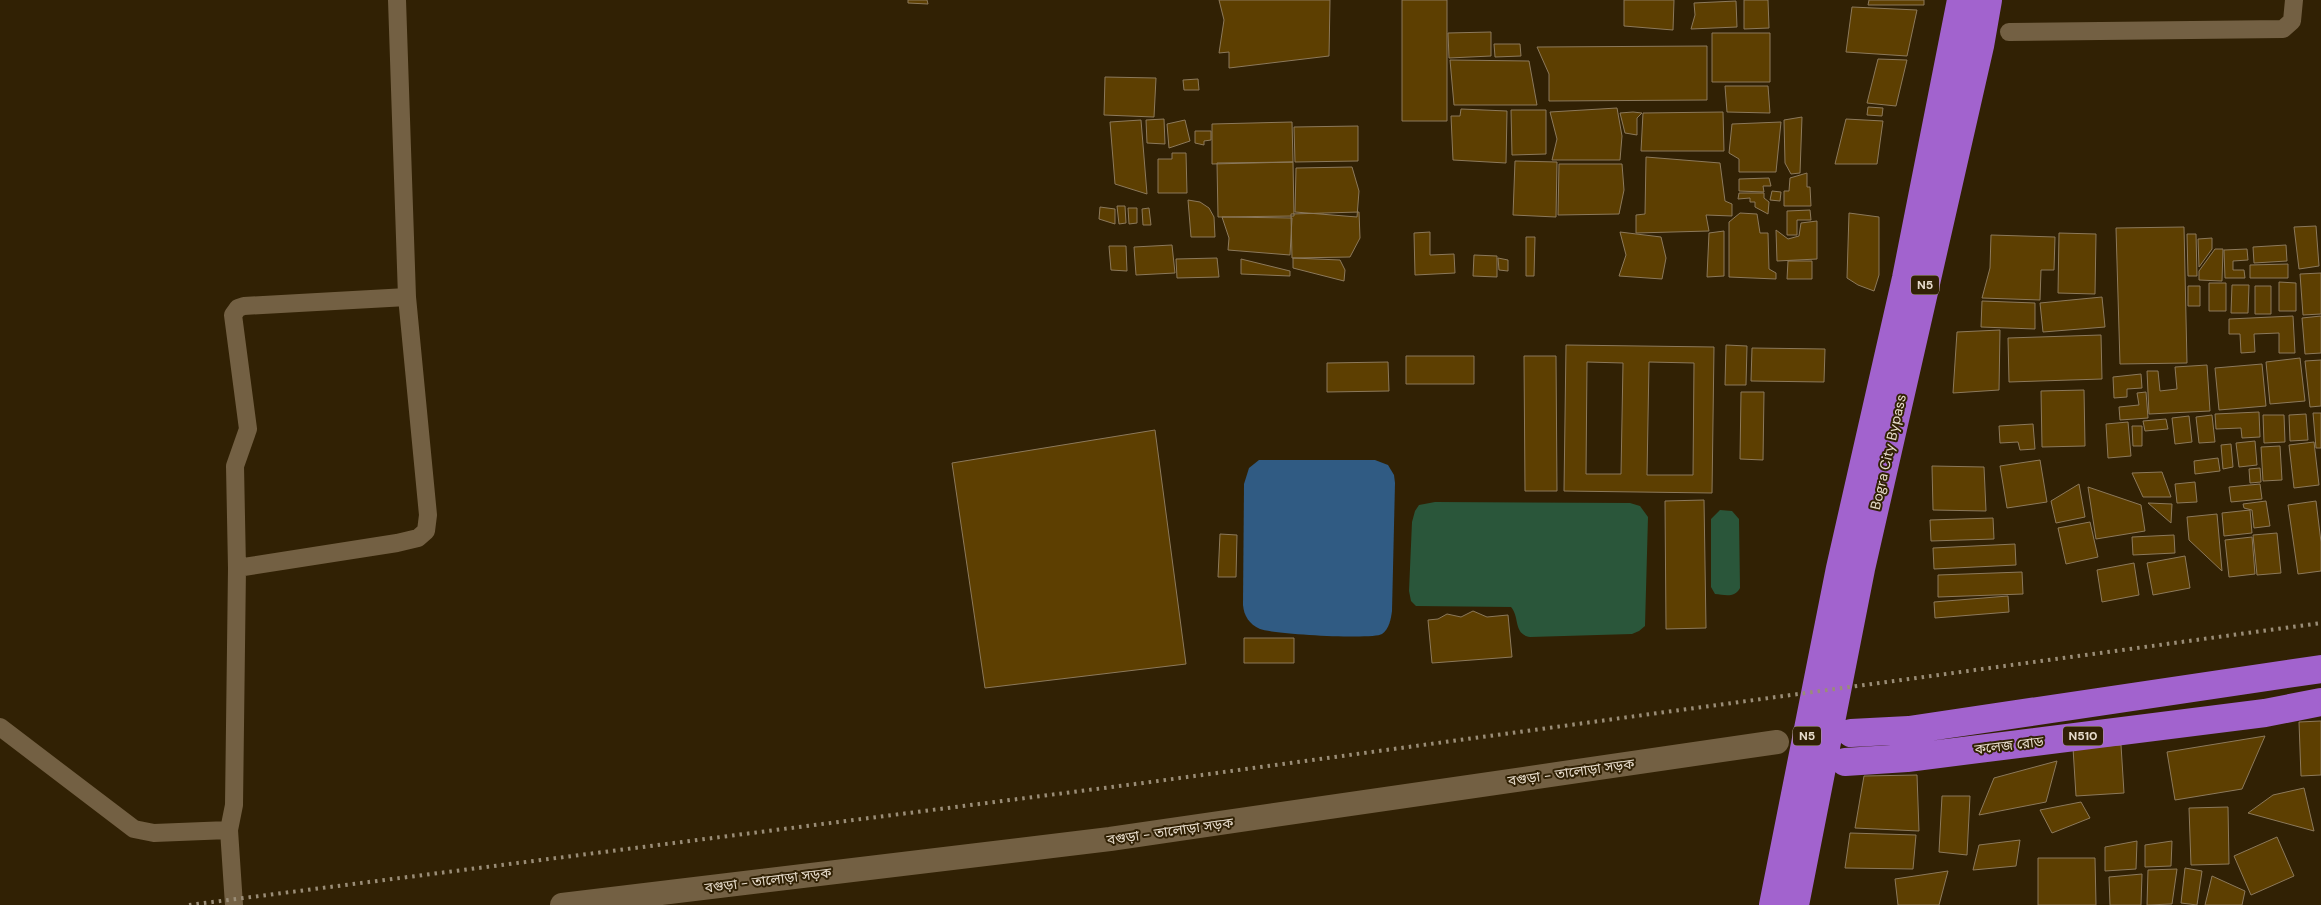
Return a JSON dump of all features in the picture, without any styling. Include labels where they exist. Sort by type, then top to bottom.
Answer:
[{"type":"highway","name":"Bogra City Bypass","points":[[1773,905],[1840,568],[1906,278],[1961,0]]},
{"type":"highway","name":"Bogra City Bypass","points":[[1795,905],[1861,569],[1978,56],[1988,0]]},
{"type":"highway","name":"কলেজ রোড","points":[[1850,733],[1909,730],[2321,669]]},
{"type":"highway","name":"কলেজ রোড","points":[[1845,762],[1907,758],[2246,716],[2321,702]]},
{"type":"street","points":[[237,568],[396,543],[418,538],[426,531],[428,515],[407,297],[397,0]]},
{"type":"street","points":[[2009,32],[2283,29],[2292,21],[2294,0]]},
{"type":"street","points":[[234,905],[229,830],[234,805],[237,568],[235,466],[248,429],[234,315],[238,308],[244,306],[407,297]]},
{"type":"street","points":[[0,727],[134,829],[154,833],[229,830]]},
{"type":"street","name":"বগুড়া - তালোড়া সড়ক","points":[[562,905],[1110,839],[1777,742]]},
{"type":"green space","points":[[1435,502],[1630,503],[1640,506],[1648,517],[1645,626],[1632,634],[1530,637],[1519,629],[1511,607],[1416,606],[1411,601],[1409,591],[1412,522],[1419,505]]},
{"type":"green space","points":[[1720,510],[1732,511],[1739,519],[1740,588],[1735,593],[1729,595],[1715,594],[1711,587],[1711,519]]},
{"type":"water","points":[[1259,460],[1375,460],[1388,465],[1394,475],[1395,483],[1392,611],[1388,627],[1382,634],[1375,636],[1322,636],[1283,633],[1260,629],[1248,619],[1243,605],[1244,484],[1249,468]]},
{"type":"building","points":[[908,0],[927,0],[928,4],[908,3]]},
{"type":"building","points":[[1219,0],[1330,0],[1329,56],[1229,68],[1229,52],[1219,53],[1224,20]]},
{"type":"building","points":[[1402,0],[1447,0],[1447,121],[1402,121]]},
{"type":"building","points":[[1624,0],[1674,0],[1673,30],[1624,26]]},
{"type":"building","points":[[1744,0],[1768,0],[1769,28],[1744,29]]},
{"type":"building","points":[[1869,0],[1924,0],[1924,5],[1868,5]]},
{"type":"building","points":[[1736,1],[1737,27],[1691,29],[1695,15],[1694,3]]},
{"type":"building","points":[[1852,7],[1917,10],[1907,56],[1846,52]]},
{"type":"building","points":[[1491,32],[1491,56],[1449,58],[1448,33]]},
{"type":"building","points":[[1712,33],[1770,33],[1770,82],[1712,82]]},
{"type":"building","points":[[1494,44],[1520,44],[1521,56],[1495,57]]},
{"type":"building","points":[[1707,46],[1707,100],[1549,101],[1549,74],[1537,47]]},
{"type":"building","points":[[1878,59],[1907,60],[1896,106],[1867,103]]},
{"type":"building","points":[[1450,60],[1529,61],[1537,105],[1454,105]]},
{"type":"building","points":[[1105,77],[1156,78],[1154,117],[1104,115]]},
{"type":"building","points":[[1198,79],[1199,90],[1184,90],[1183,80]]},
{"type":"building","points":[[1725,86],[1768,86],[1770,113],[1727,112]]},
{"type":"building","points":[[1868,107],[1883,108],[1882,116],[1867,115]]},
{"type":"building","points":[[1617,108],[1622,136],[1620,160],[1552,160],[1557,139],[1550,112]]},
{"type":"building","points":[[1461,109],[1507,111],[1506,163],[1453,160],[1451,116],[1460,116]]},
{"type":"building","points":[[1511,110],[1546,110],[1546,154],[1512,155]]},
{"type":"building","points":[[1723,112],[1724,151],[1641,151],[1643,113]]},
{"type":"building","points":[[1620,113],[1642,113],[1637,118],[1637,135],[1625,133]]},
{"type":"building","points":[[1802,117],[1800,173],[1791,174],[1785,163],[1784,120]]},
{"type":"building","points":[[1164,119],[1165,144],[1147,143],[1146,120]]},
{"type":"building","points":[[1846,119],[1883,121],[1877,164],[1835,164]]},
{"type":"building","points":[[1141,120],[1147,194],[1115,184],[1110,122]]},
{"type":"building","points":[[1185,120],[1190,141],[1169,148],[1167,124]]},
{"type":"building","points":[[1292,122],[1293,162],[1212,164],[1212,124]]},
{"type":"building","points":[[1781,122],[1776,172],[1739,172],[1739,159],[1729,153],[1732,124]]},
{"type":"building","points":[[1358,126],[1358,161],[1295,162],[1294,127]]},
{"type":"building","points":[[1195,131],[1211,131],[1211,140],[1204,141],[1204,145],[1195,143]]},
{"type":"building","points":[[1172,153],[1186,153],[1187,193],[1158,193],[1158,159],[1172,159]]},
{"type":"building","points":[[1646,157],[1720,163],[1725,201],[1732,204],[1732,216],[1706,215],[1709,231],[1636,233],[1636,215],[1645,214]]},
{"type":"building","points":[[1515,161],[1557,162],[1556,217],[1513,215]]},
{"type":"building","points":[[1293,162],[1294,216],[1218,217],[1217,163]]},
{"type":"building","points":[[1559,164],[1622,164],[1624,190],[1619,214],[1558,215]]},
{"type":"building","points":[[1352,167],[1359,191],[1357,217],[1295,212],[1296,168]]},
{"type":"building","points":[[1807,173],[1807,187],[1810,187],[1811,206],[1784,206],[1784,191],[1789,191],[1790,178]]},
{"type":"building","points":[[1769,178],[1771,186],[1763,186],[1764,192],[1739,191],[1739,179]]},
{"type":"building","points":[[1772,191],[1781,192],[1780,201],[1770,200]]},
{"type":"building","points":[[1739,193],[1764,193],[1764,198],[1769,202],[1768,214],[1755,207],[1755,202],[1750,202],[1750,198],[1738,199]]},
{"type":"building","points":[[1188,200],[1200,202],[1209,208],[1214,217],[1215,237],[1191,237]]},
{"type":"building","points":[[1117,206],[1125,206],[1126,223],[1119,224]]},
{"type":"building","points":[[1100,207],[1115,209],[1115,224],[1099,219]]},
{"type":"building","points":[[1128,208],[1137,208],[1137,223],[1129,224]]},
{"type":"building","points":[[1149,208],[1151,225],[1143,225],[1142,209]]},
{"type":"building","points":[[1810,210],[1811,220],[1797,220],[1797,235],[1787,235],[1787,211]]},
{"type":"building","points":[[1359,212],[1360,238],[1350,257],[1292,258],[1291,214]]},
{"type":"building","points":[[1740,213],[1757,214],[1760,233],[1768,233],[1769,269],[1776,273],[1776,279],[1729,277],[1729,222]]},
{"type":"building","points":[[1849,213],[1879,217],[1879,275],[1874,291],[1858,285],[1847,278]]},
{"type":"building","points":[[1222,217],[1292,218],[1290,255],[1228,250],[1229,238]]},
{"type":"building","points":[[1817,221],[1817,259],[1777,261],[1776,230],[1788,239],[1799,236],[1801,223]]},
{"type":"building","points":[[2316,226],[2319,266],[2299,269],[2294,227]]},
{"type":"building","points":[[2184,227],[2187,363],[2120,364],[2116,228]]},
{"type":"building","points":[[1724,231],[1724,276],[1707,277],[1709,233]]},
{"type":"building","points":[[1430,232],[1430,255],[1454,254],[1455,273],[1415,275],[1414,233]]},
{"type":"building","points":[[1620,232],[1661,237],[1666,258],[1662,279],[1619,276],[1626,255]]},
{"type":"building","points":[[2059,233],[2096,234],[2095,294],[2058,293]]},
{"type":"building","points":[[2187,234],[2196,234],[2197,276],[2188,276]]},
{"type":"building","points":[[1991,235],[2055,237],[2054,270],[2041,270],[2040,300],[1982,298],[1990,268]]},
{"type":"building","points":[[1526,237],[1535,237],[1534,276],[1526,276]]},
{"type":"building","points":[[2212,238],[2212,249],[2199,267],[2198,239]]},
{"type":"building","points":[[1172,245],[1175,273],[1136,275],[1134,247]]},
{"type":"building","points":[[2286,245],[2287,261],[2254,263],[2253,247]]},
{"type":"building","points":[[1109,246],[1126,246],[1127,271],[1111,270]]},
{"type":"building","points":[[2215,249],[2223,249],[2222,281],[2199,280],[2199,271]]},
{"type":"building","points":[[2247,249],[2248,260],[2233,261],[2233,270],[2244,270],[2245,278],[2225,278],[2224,250]]},
{"type":"building","points":[[1474,255],[1497,256],[1497,277],[1473,276]]},
{"type":"building","points":[[1217,258],[1219,277],[1177,278],[1176,259]]},
{"type":"building","points":[[1293,258],[1340,260],[1345,270],[1344,281],[1293,268]]},
{"type":"building","points":[[1498,258],[1508,260],[1508,271],[1499,270]]},
{"type":"building","points":[[1241,259],[1290,271],[1290,276],[1241,274]]},
{"type":"building","points":[[1788,261],[1812,261],[1812,279],[1787,279]]},
{"type":"building","points":[[2288,264],[2288,278],[2250,278],[2250,265]]},
{"type":"building","points":[[2321,273],[2321,314],[2303,315],[2300,274]]},
{"type":"building","points":[[2279,282],[2296,283],[2296,311],[2279,311]]},
{"type":"building","points":[[2209,283],[2226,283],[2226,311],[2209,311]]},
{"type":"building","points":[[2232,285],[2249,285],[2248,313],[2231,313]]},
{"type":"building","points":[[2188,286],[2200,286],[2200,306],[2188,306]]},
{"type":"building","points":[[2255,286],[2271,286],[2271,314],[2255,314]]},
{"type":"building","points":[[2102,297],[2105,327],[2043,332],[2040,303]]},
{"type":"building","points":[[1982,301],[2035,303],[2035,329],[1981,327]]},
{"type":"building","points":[[2293,316],[2295,353],[2279,353],[2279,333],[2254,334],[2255,352],[2241,353],[2240,334],[2229,334],[2229,319]]},
{"type":"building","points":[[2321,316],[2321,353],[2305,354],[2302,318]]},
{"type":"building","points":[[2000,330],[1999,390],[1953,393],[1957,332]]},
{"type":"building","points":[[2101,335],[2102,379],[2009,382],[2008,338]]},
{"type":"building","points":[[1566,345],[1714,347],[1712,493],[1564,491]],"holes":[[[1587,362],[1623,363],[1621,474],[1586,474]],[[1649,362],[1694,363],[1693,475],[1647,475]]]},
{"type":"building","points":[[1726,345],[1747,346],[1746,385],[1725,385]]},
{"type":"building","points":[[1752,348],[1825,349],[1824,382],[1751,381]]},
{"type":"building","points":[[1406,356],[1474,356],[1474,384],[1406,384]]},
{"type":"building","points":[[1524,356],[1556,356],[1557,491],[1525,491]]},
{"type":"building","points":[[2300,358],[2305,401],[2270,404],[2266,362]]},
{"type":"building","points":[[2321,360],[2321,406],[2310,407],[2305,361]]},
{"type":"building","points":[[1388,362],[1389,391],[1327,392],[1327,363]]},
{"type":"building","points":[[2262,364],[2266,406],[2219,410],[2215,368]]},
{"type":"building","points":[[2207,365],[2210,411],[2149,414],[2147,371],[2158,371],[2160,391],[2177,389],[2175,367]]},
{"type":"building","points":[[2141,374],[2142,388],[2127,389],[2127,397],[2114,398],[2113,377]]},
{"type":"building","points":[[2084,390],[2085,446],[2042,447],[2041,391]]},
{"type":"building","points":[[1741,392],[1764,392],[1763,460],[1740,459]]},
{"type":"building","points":[[2146,392],[2148,418],[2120,420],[2119,407],[2139,405],[2137,393]]},
{"type":"building","points":[[2259,412],[2260,437],[2242,438],[2241,428],[2216,429],[2215,414]]},
{"type":"building","points":[[2313,413],[2321,413],[2321,448],[2316,448]]},
{"type":"building","points":[[2306,414],[2308,440],[2290,441],[2289,415]]},
{"type":"building","points":[[2212,415],[2215,442],[2199,443],[2196,417]]},
{"type":"building","points":[[2263,415],[2284,415],[2285,442],[2264,443]]},
{"type":"building","points":[[2189,416],[2192,442],[2175,444],[2172,418]]},
{"type":"building","points":[[2166,419],[2168,429],[2145,431],[2143,421]]},
{"type":"building","points":[[2128,422],[2131,456],[2108,458],[2106,424]]},
{"type":"building","points":[[2033,424],[2035,449],[2020,450],[2018,442],[2000,443],[1999,426]]},
{"type":"building","points":[[2132,426],[2142,426],[2142,446],[2133,446]]},
{"type":"building","points":[[1155,430],[1186,664],[985,688],[952,463]]},
{"type":"building","points":[[2255,441],[2257,465],[2239,467],[2236,443]]},
{"type":"building","points":[[2314,442],[2319,485],[2294,488],[2289,445]]},
{"type":"building","points":[[2231,444],[2233,467],[2223,469],[2221,445]]},
{"type":"building","points":[[2280,446],[2282,480],[2263,481],[2261,447]]},
{"type":"building","points":[[2218,458],[2220,471],[2195,474],[2194,461]]},
{"type":"building","points":[[2040,460],[2047,502],[2007,508],[2000,466]]},
{"type":"building","points":[[1932,466],[1984,467],[1986,511],[1933,510]]},
{"type":"building","points":[[2260,468],[2261,482],[2250,483],[2249,469]]},
{"type":"building","points":[[2162,472],[2171,497],[2143,497],[2132,473]]},
{"type":"building","points":[[2195,482],[2197,502],[2177,503],[2175,484]]},
{"type":"building","points":[[2079,484],[2085,517],[2056,523],[2051,501]]},
{"type":"building","points":[[2260,484],[2262,499],[2231,502],[2229,487]]},
{"type":"building","points":[[2088,487],[2141,505],[2145,531],[2096,539]]},
{"type":"building","points":[[1704,500],[1706,628],[1666,629],[1665,501]]},
{"type":"building","points":[[2266,501],[2270,526],[2254,528],[2252,510],[2244,508],[2243,504]]},
{"type":"building","points":[[2316,501],[2321,542],[2321,571],[2298,574],[2288,505]]},
{"type":"building","points":[[2148,503],[2172,504],[2171,523]]},
{"type":"building","points":[[2250,510],[2252,533],[2224,536],[2222,513]]},
{"type":"building","points":[[2217,514],[2222,571],[2189,540],[2187,517]]},
{"type":"building","points":[[1993,518],[1994,539],[1931,541],[1930,520]]},
{"type":"building","points":[[2090,522],[2098,557],[2066,564],[2058,528]]},
{"type":"building","points":[[2277,533],[2281,573],[2257,575],[2253,535]]},
{"type":"building","points":[[1220,534],[1237,535],[1236,577],[1218,577]]},
{"type":"building","points":[[2174,535],[2175,553],[2133,555],[2132,537]]},
{"type":"building","points":[[2252,537],[2255,574],[2229,577],[2225,540]]},
{"type":"building","points":[[2015,544],[2016,565],[1934,569],[1933,548]]},
{"type":"building","points":[[2185,556],[2190,588],[2153,595],[2147,563]]},
{"type":"building","points":[[2134,563],[2139,595],[2102,602],[2097,570]]},
{"type":"building","points":[[2022,572],[2023,594],[1938,597],[1938,575]]},
{"type":"building","points":[[2008,596],[2009,612],[1935,618],[1934,602]]},
{"type":"building","points":[[1473,611],[1487,617],[1508,615],[1512,657],[1432,663],[1428,620],[1438,619],[1447,614],[1461,617]]},
{"type":"building","points":[[1244,638],[1294,638],[1294,663],[1244,663]]},
{"type":"building","points":[[2321,721],[2321,775],[2301,776],[2299,722]]},
{"type":"building","points":[[2265,736],[2242,789],[2175,800],[2167,752]]},
{"type":"building","points":[[2121,745],[2124,793],[2076,796],[2073,748]]},
{"type":"building","points":[[2057,761],[2046,802],[1979,815],[1994,778]]},
{"type":"building","points":[[1917,775],[1919,831],[1855,828],[1864,776]]},
{"type":"building","points":[[2304,788],[2314,831],[2248,813],[2273,795]]},
{"type":"building","points":[[1942,796],[1970,796],[1967,855],[1939,852]]},
{"type":"building","points":[[2081,802],[2090,818],[2052,833],[2040,810]]},
{"type":"building","points":[[2228,807],[2229,864],[2191,865],[2189,808]]},
{"type":"building","points":[[1850,833],[1916,835],[1913,869],[1845,868]]},
{"type":"building","points":[[2277,837],[2294,876],[2251,895],[2234,856]]},
{"type":"building","points":[[2020,840],[2016,866],[1973,870],[1979,845]]},
{"type":"building","points":[[2137,841],[2136,869],[2105,871],[2105,847]]},
{"type":"building","points":[[2172,841],[2171,866],[2145,867],[2145,845]]},
{"type":"building","points":[[2038,858],[2095,858],[2096,905],[2038,905]]},
{"type":"building","points":[[2185,868],[2202,871],[2197,905],[2181,903]]},
{"type":"building","points":[[2177,869],[2172,904],[2147,905],[2148,870]]},
{"type":"building","points":[[1948,871],[1939,905],[1898,905],[1895,879]]},
{"type":"building","points":[[2142,874],[2141,905],[2110,905],[2109,877]]},
{"type":"building","points":[[2212,876],[2245,891],[2242,905],[2205,905]]},
{"type":"railway","points":[[189,905],[1143,783],[2321,623]]}]
